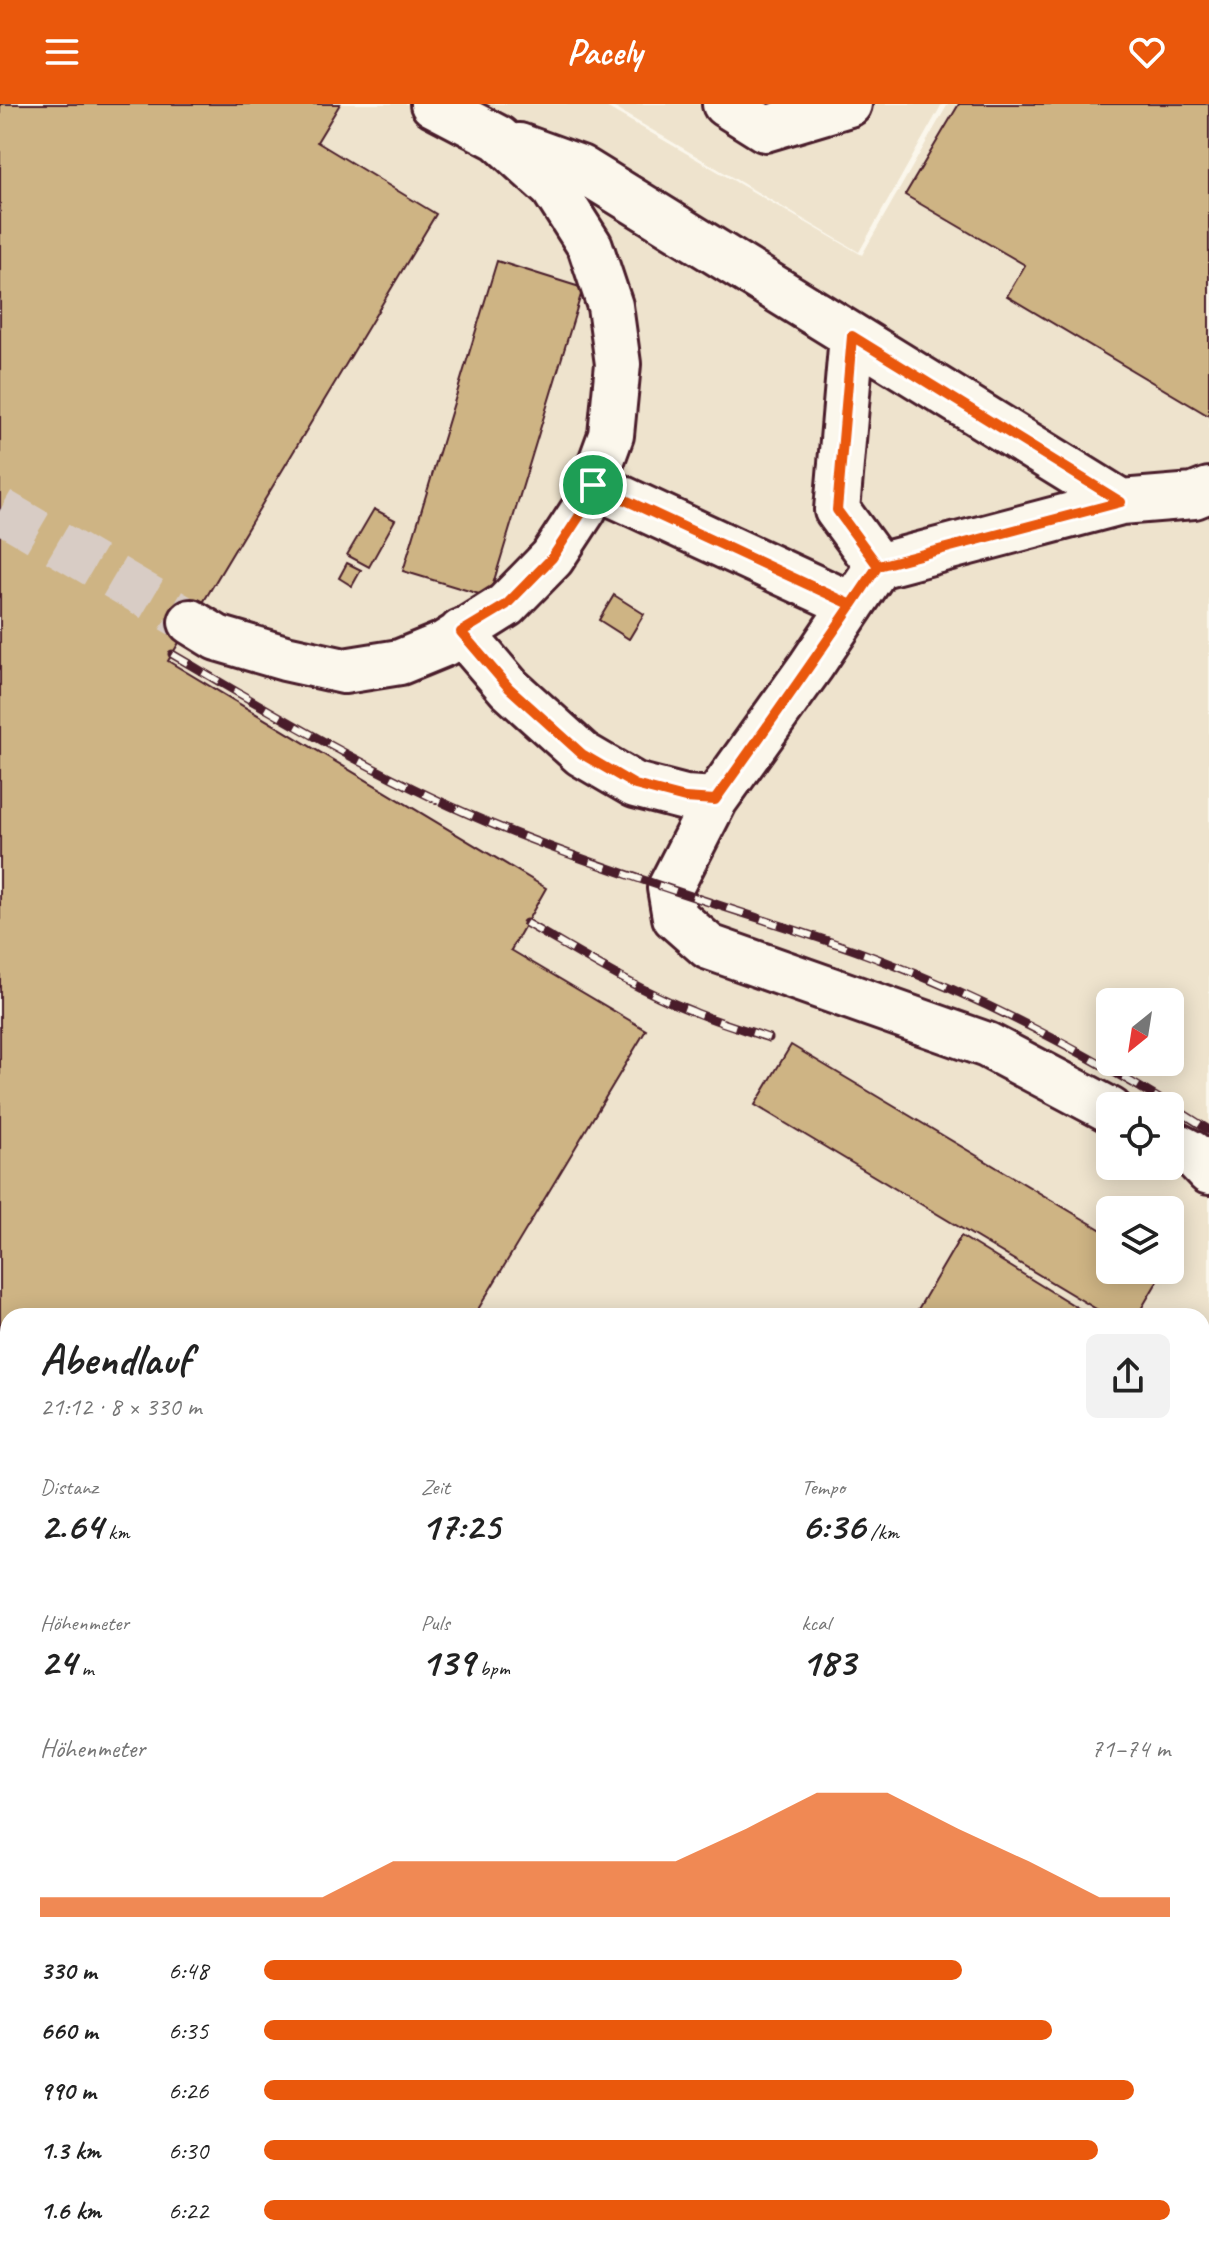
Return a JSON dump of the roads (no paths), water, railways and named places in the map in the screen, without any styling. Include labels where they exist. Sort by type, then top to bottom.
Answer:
[{"type":"lane","points":[[433,104],[498,138],[580,168],[1121,502]]},
{"type":"lane","points":[[725,104],[765,129],[849,104]]},
{"type":"lane","points":[[191,622],[217,638],[344,671],[400,662],[444,644],[506,605],[552,558],[584,509],[611,435],[613,421],[618,364],[610,306],[590,246],[553,188],[498,138]]},
{"type":"lane","points":[[852,336],[837,510],[878,566]]},
{"type":"lane","points":[[593,485],[852,605]]},
{"type":"lane","points":[[1096,1103],[987,1045],[709,947],[675,917],[670,888],[715,800],[878,566],[1121,502],[1202,493]]},
{"type":"lane","points":[[461,632],[509,688],[582,754],[635,785],[685,798],[715,800]]},
{"type":"lane","points":[[1184,1149],[1209,1172]]},
{"type":"tunnel","points":[[0,510],[191,622]]},
{"type":"railway","points":[[172,654],[335,748],[461,811],[597,864],[834,943],[924,977],[1050,1036],[1209,1130]]},
{"type":"railway","points":[[526,923],[670,1002],[769,1038]]}]
